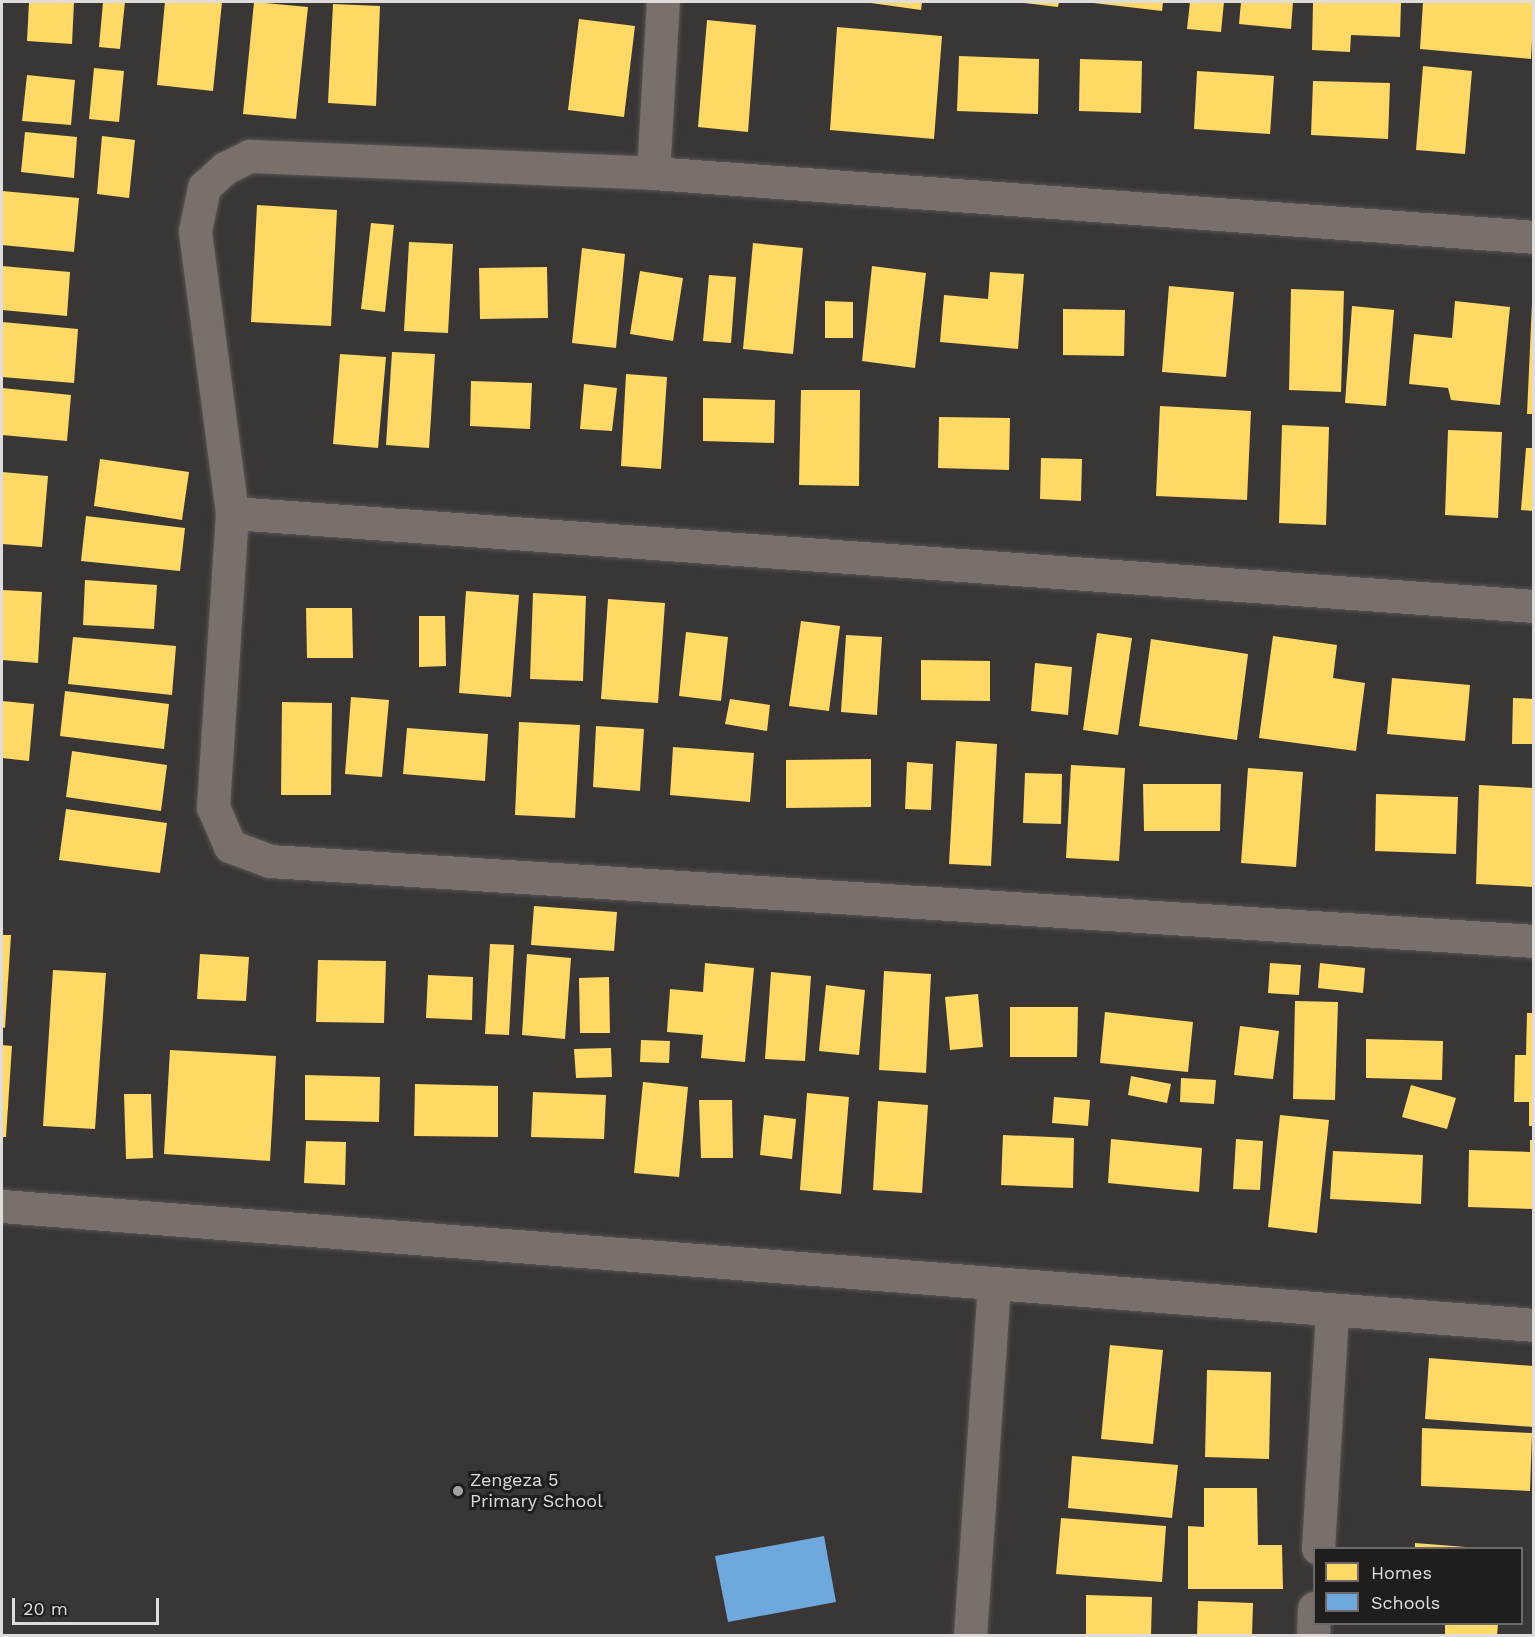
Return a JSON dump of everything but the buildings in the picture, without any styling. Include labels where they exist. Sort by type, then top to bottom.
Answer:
[{"type":"street","points":[[653,173],[663,2]]},
{"type":"street","points":[[1533,237],[653,173],[250,156],[225,168],[204,187],[195,231],[232,513],[213,807],[230,846],[270,861],[1533,941]]},
{"type":"street","points":[[232,513],[1533,606]]},
{"type":"street","points":[[2,1206],[1533,1325]]},
{"type":"street","points":[[970,1635],[994,1284]]},
{"type":"street","points":[[1318,1547],[1332,1311]]},
{"type":"place","name":"Zengeza 5 Primary School","points":[[458,1491]]}]
